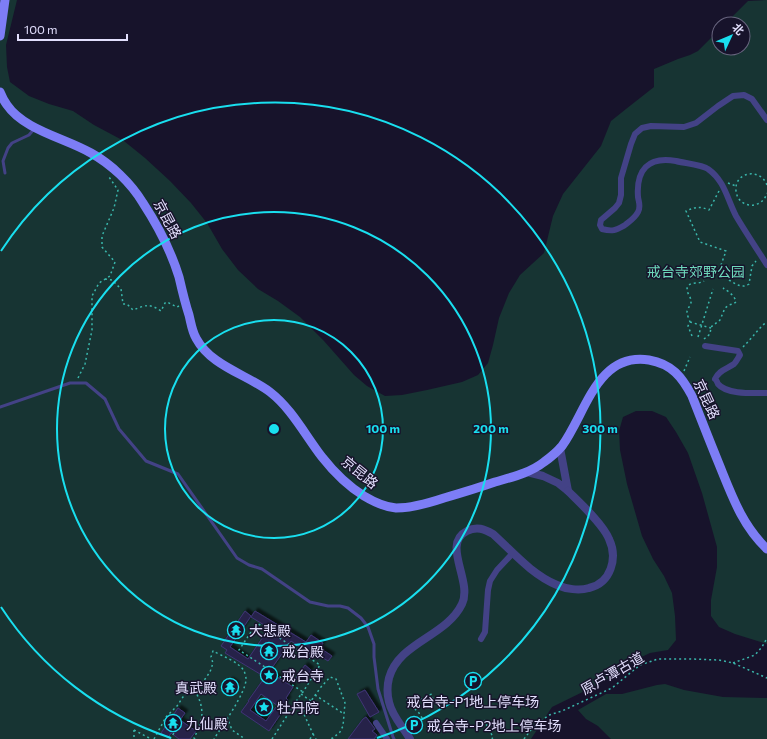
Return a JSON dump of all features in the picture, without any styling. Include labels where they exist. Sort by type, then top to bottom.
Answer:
[{"type":"main road","points":[[0,36],[5,0]]},
{"type":"main road","name":"京昆路","points":[[0,92],[6,104],[19,117],[35,127],[91,153],[115,170],[134,190],[142,200],[170,254],[178,276],[195,337],[208,354],[218,362],[268,391],[278,400],[290,413],[321,456],[332,468],[350,486],[371,500],[393,508],[416,506],[527,472],[542,464],[560,448],[605,374],[626,361],[648,360],[660,363],[671,369],[681,378],[692,396],[737,506],[749,529],[758,541],[767,549]]},
{"type":"street","points":[[767,120],[752,99],[744,95],[733,96],[696,123],[684,127],[650,126],[642,128],[635,134],[631,144],[621,178],[621,195],[619,203],[601,220],[600,225],[602,229],[610,231],[618,229],[633,220],[640,205],[638,198],[639,179],[644,168],[651,163],[660,160],[669,160],[706,168],[716,175],[722,184],[736,215],[767,265]]},
{"type":"street","points":[[703,343],[738,351],[740,355],[734,364],[724,368],[717,374],[715,379],[718,384],[727,390],[735,392],[767,393]]},
{"type":"street","points":[[560,448],[568,491]]},
{"type":"street","points":[[410,739],[394,714],[389,703],[387,693],[388,683],[395,664],[404,654],[445,625],[463,603],[464,584],[456,550],[456,544],[462,535],[473,529],[479,528],[486,530],[493,534],[538,575],[558,585],[580,590],[589,589],[596,586],[603,580],[610,571],[613,561],[613,552],[609,539],[601,526],[568,491],[543,476],[527,472]]},
{"type":"street","points":[[481,639],[485,632],[490,581],[497,570],[513,553]]},
{"type":"street","points":[[376,723],[387,739]]},
{"type":"lane","points":[[5,173],[3,162],[8,148],[12,142],[29,135],[35,127]]},
{"type":"lane","points":[[0,407],[70,383],[86,383],[105,399],[119,429],[146,461],[178,474],[236,558],[249,565],[262,569],[310,602],[348,608],[361,618],[368,627],[374,644],[378,689],[394,739]]},
{"type":"path","points":[[767,185],[762,177],[747,174],[738,181],[736,186],[737,196],[740,200],[749,205],[758,204],[763,201],[767,193]]},
{"type":"path","points":[[76,383],[85,364],[92,330],[92,296],[98,283],[110,276],[116,262],[102,248],[102,236],[114,208],[118,190],[109,176]]},
{"type":"path","points":[[720,265],[726,251],[700,242],[686,211],[693,208],[702,207],[709,210],[722,184]]},
{"type":"path","points":[[729,280],[742,286],[749,284],[752,266],[761,256]]},
{"type":"path","points":[[105,279],[112,280],[121,289],[123,304],[127,304],[133,310],[145,305],[153,306],[161,311],[165,303],[168,302],[177,307],[186,304]]},
{"type":"path","points":[[692,336],[688,326],[690,322],[687,310],[692,302],[686,289],[687,286],[691,284],[704,282]]},
{"type":"path","points":[[703,343],[711,328],[720,320],[725,308],[736,302],[736,300],[727,291],[722,288]]},
{"type":"path","points":[[698,337],[713,289]]},
{"type":"path","points":[[690,322],[711,328]]},
{"type":"path","points":[[738,351],[751,340],[764,324],[767,325]]},
{"type":"path","points":[[681,378],[690,356]]},
{"type":"path","points":[[272,739],[302,693],[320,665],[257,623],[239,650],[302,693],[311,701]]},
{"type":"path","points":[[733,663],[755,655],[767,638]]},
{"type":"path","points":[[197,694],[210,672],[213,663],[211,657],[213,651],[238,664],[244,670],[246,679],[244,688],[214,739]]},
{"type":"path","name":"原卢潭古道","points":[[524,739],[533,727],[549,715],[562,711],[612,688],[640,665],[658,659],[719,660],[733,663],[767,678]]},
{"type":"path","points":[[316,739],[303,712],[330,677],[336,679],[345,703],[343,726],[340,732],[330,739]]},
{"type":"path","points":[[154,739],[166,717],[177,706],[187,691],[192,690],[197,694],[201,706],[202,716],[201,725],[194,739]]},
{"type":"path","points":[[420,728],[422,718],[406,700],[410,697],[436,702],[430,695],[433,693]]},
{"type":"path","points":[[315,695],[344,714]]},
{"type":"path","points":[[227,717],[232,730],[245,739]]},
{"type":"path","points":[[484,720],[494,737],[492,739]]},
{"type":"path","points":[[170,739],[178,727]]},
{"type":"path","points":[[134,739],[134,730],[151,739]]},
{"type":"path","points":[[310,739],[313,734]]},
{"type":"green space","name":"戒台寺郊野公园","points":[[0,0],[17,0],[6,45],[7,67],[10,82],[29,96],[73,111],[94,125],[124,141],[145,158],[191,203],[207,223],[222,249],[238,270],[258,289],[300,317],[324,341],[354,375],[367,386],[385,396],[402,395],[427,390],[462,382],[478,375],[488,363],[499,318],[509,293],[520,275],[544,253],[553,216],[563,194],[601,146],[611,121],[654,87],[654,69],[698,51],[711,38],[711,56],[751,56],[751,16],[733,16],[748,1],[767,0],[767,644],[735,634],[719,627],[711,616],[711,600],[717,567],[717,547],[702,493],[688,453],[666,417],[652,411],[636,411],[623,417],[619,431],[620,450],[627,484],[642,536],[672,593],[676,640],[668,650],[650,653],[635,660],[621,671],[599,684],[552,707],[531,739],[0,739]]},
{"type":"green space","points":[[665,684],[684,690],[723,697],[767,698],[767,739],[611,739],[598,726],[586,719],[578,710],[606,694],[622,694]]},
{"type":"building","points":[[245,611],[251,616],[230,647],[248,659],[269,628],[251,617],[255,611],[306,642],[311,635],[323,643],[320,648],[332,656],[328,661],[317,654],[315,657],[291,641],[269,672],[293,687],[286,698],[288,700],[281,708],[261,694],[250,710],[266,721],[276,707],[282,712],[269,731],[241,712],[265,677],[225,653],[227,650],[221,646]]},
{"type":"building","points":[[305,665],[311,670],[302,682],[296,678]]},
{"type":"building","name":"真武殿","points":[[230,680],[237,685],[230,693],[224,689]]},
{"type":"building","points":[[365,690],[379,712],[370,717],[357,694]]},
{"type":"building","points":[[178,708],[185,713],[180,720],[196,731],[190,739],[179,739],[171,733],[168,738],[161,733]]},
{"type":"building","points":[[366,717],[375,729],[372,731],[377,735],[374,739],[348,739],[363,719]]},
{"type":"place","name":"大悲殿","points":[[236,630]]},
{"type":"place","name":"戒台殿","points":[[269,651]]},
{"type":"place","name":"戒台寺","points":[[269,675]]},
{"type":"place","name":"戒台寺-P1地上停车场","points":[[473,681]]},
{"type":"place","name":"真武殿","points":[[230,687]]},
{"type":"place","name":"牡丹院","points":[[264,707]]},
{"type":"place","name":"九仙殿","points":[[173,723]]},
{"type":"place","name":"戒台寺-P2地上停车场","points":[[414,725]]}]
